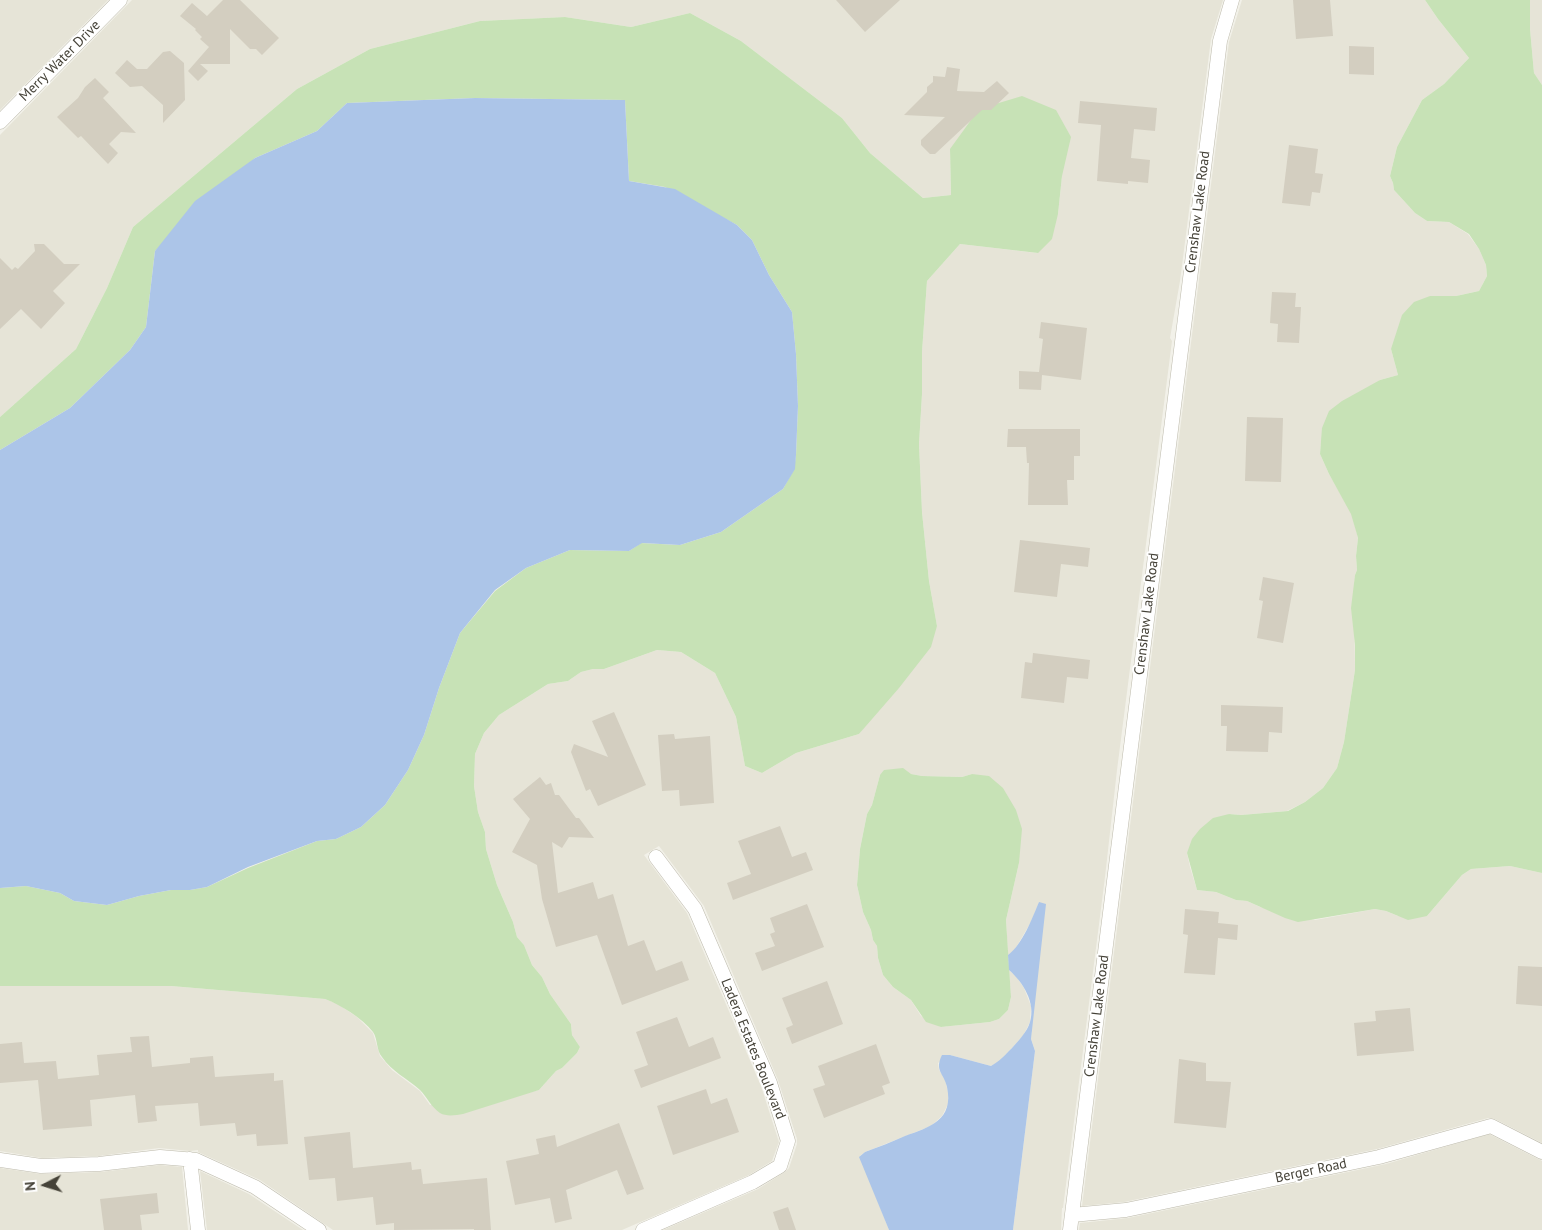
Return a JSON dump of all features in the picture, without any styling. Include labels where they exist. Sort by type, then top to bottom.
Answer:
[{"type":"street","name":"Merry Water Drive","points":[[0,122],[120,0]]},
{"type":"street","name":"Crenshaw Lake Road","points":[[1070,1230],[1220,41],[1232,0]]},
{"type":"street","name":"Ladera Estates Boulevard","points":[[643,1230],[753,1182],[780,1166],[788,1141],[770,1083],[695,909],[656,857]]},
{"type":"street","name":"Berger Road","points":[[1072,1215],[1126,1210],[1379,1157],[1491,1126],[1542,1152]]},
{"type":"street","points":[[0,1160],[41,1166],[99,1164],[160,1156],[196,1160],[255,1187],[318,1230]]},
{"type":"street","points":[[190,1160],[198,1230]]},
{"type":"shaded area","points":[[0,0],[108,0],[0,110]]},
{"type":"shaded area","points":[[132,0],[1223,0],[1211,39],[1180,281],[1170,338],[1172,341],[1062,1208],[1061,1230],[1013,1230],[1035,1051],[1031,1039],[1039,902],[1031,922],[1014,951],[1008,955],[1006,920],[1019,863],[972,774],[962,777],[911,774],[880,775],[872,805],[867,814],[860,849],[857,885],[863,912],[877,946],[883,975],[893,987],[911,1000],[921,1016],[941,1027],[990,1022],[999,1019],[1008,1010],[1011,997],[1009,970],[1016,976],[1024,988],[1031,1006],[1030,1022],[1023,1036],[999,1062],[991,1066],[950,1055],[938,1063],[948,1092],[948,1104],[942,1116],[931,1126],[865,1152],[860,1156],[889,1230],[663,1230],[758,1189],[785,1172],[789,1168],[797,1139],[778,1080],[704,906],[659,846],[644,855],[687,913],[761,1086],[779,1142],[772,1161],[749,1175],[622,1230],[333,1230],[260,1180],[198,1152],[198,1150],[159,1148],[99,1156],[42,1158],[0,1151],[0,986],[171,986],[325,999],[338,1004],[357,1017],[373,1033],[380,1056],[392,1070],[420,1091],[430,1105],[539,1090],[556,1071],[562,1068],[577,1053],[580,1047],[572,1035],[571,1024],[550,994],[542,977],[532,965],[524,945],[517,937],[513,922],[497,885],[486,849],[485,832],[478,812],[474,786],[475,754],[484,733],[499,715],[548,684],[568,681],[581,672],[604,669],[657,650],[681,652],[715,673],[736,717],[745,766],[762,773],[796,753],[859,734],[937,626],[929,581],[922,512],[919,444],[922,352],[927,281],[960,244],[1037,253],[1058,214],[1062,176],[950,149],[951,195],[923,198],[870,153],[842,118],[741,41],[690,13],[631,27],[565,17],[480,21],[370,49],[297,89],[133,227],[107,288],[76,349],[0,417],[0,135]]},
{"type":"shaded area","points":[[1242,0],[1425,0],[1469,58],[1444,84],[1422,100],[1397,147],[1390,176],[1394,190],[1415,213],[1427,221],[1449,222],[1468,234],[1479,249],[1486,265],[1487,276],[1479,291],[1456,296],[1430,296],[1391,349],[1398,375],[1380,380],[1321,442],[1320,454],[1352,514],[1358,538],[1357,570],[1354,589],[1355,670],[1344,742],[1337,768],[1323,788],[1305,802],[1287,811],[1241,815],[1229,814],[1187,853],[1190,867],[1197,890],[1216,892],[1260,907],[1315,920],[1375,909],[1398,916],[1427,916],[1462,875],[1471,869],[1510,866],[1542,873],[1542,1143],[1495,1119],[1488,1118],[1377,1149],[1124,1202],[1082,1206],[1229,42]]},
{"type":"shaded area","points":[[1530,0],[1542,0],[1542,85],[1534,73],[1530,29]]},
{"type":"shaded area","points":[[1489,1134],[1542,1161],[1542,1230],[1079,1230],[1080,1223],[1128,1218],[1386,1164]]},
{"type":"shaded area","points":[[160,1165],[182,1167],[188,1230],[0,1230],[0,1168],[41,1174],[100,1172]]},
{"type":"shaded area","points":[[200,1171],[249,1194],[303,1230],[207,1230]]},
{"type":"green space","points":[[1425,0],[1530,0],[1530,29],[1534,73],[1542,85],[1542,873],[1510,866],[1471,869],[1462,875],[1427,916],[1408,920],[1386,911],[1375,909],[1298,922],[1247,901],[1236,900],[1216,892],[1197,890],[1187,853],[1192,839],[1213,818],[1229,814],[1241,815],[1288,811],[1305,802],[1323,788],[1337,768],[1344,742],[1355,670],[1355,645],[1351,608],[1357,570],[1358,538],[1351,514],[1320,454],[1322,428],[1329,411],[1342,401],[1380,380],[1398,375],[1391,349],[1402,315],[1414,302],[1430,296],[1456,296],[1479,291],[1487,276],[1486,265],[1479,249],[1469,234],[1449,222],[1427,221],[1415,213],[1394,190],[1390,176],[1397,147],[1422,100],[1444,84],[1469,58]]},
{"type":"green space","points":[[690,13],[741,41],[842,118],[870,153],[923,198],[951,195],[950,149],[979,109],[1022,96],[1056,110],[1071,137],[1062,176],[1058,214],[1052,239],[1038,253],[960,244],[927,281],[922,352],[919,444],[922,512],[929,581],[937,626],[931,647],[859,734],[796,753],[762,773],[745,766],[736,717],[715,673],[681,652],[657,650],[604,669],[581,672],[568,681],[548,684],[499,715],[484,733],[475,754],[474,786],[478,812],[485,832],[486,849],[497,885],[513,922],[517,937],[524,945],[532,965],[542,977],[550,994],[571,1024],[572,1035],[580,1047],[577,1053],[562,1068],[556,1071],[539,1090],[463,1114],[446,1115],[440,1113],[420,1090],[386,1062],[380,1054],[375,1035],[363,1022],[351,1012],[325,999],[171,986],[0,986],[0,888],[26,886],[60,893],[74,901],[107,905],[171,890],[190,890],[207,887],[248,868],[317,841],[336,839],[361,827],[385,805],[408,770],[424,735],[460,633],[495,591],[526,568],[570,550],[629,551],[641,543],[680,545],[721,532],[783,489],[794,469],[796,455],[798,406],[792,312],[769,275],[752,240],[737,225],[665,187],[629,181],[625,100],[475,98],[347,103],[317,131],[255,158],[155,251],[146,327],[130,350],[70,408],[0,450],[0,417],[76,349],[107,288],[133,227],[297,89],[370,49],[480,21],[565,17],[631,27]]},
{"type":"green space","points":[[903,768],[911,774],[922,776],[962,777],[972,774],[989,776],[1003,788],[1016,810],[1022,829],[1019,863],[1006,920],[1011,997],[1008,1010],[999,1019],[990,1022],[941,1027],[926,1022],[911,1000],[893,987],[883,975],[877,946],[863,912],[857,885],[860,849],[867,814],[872,805],[880,775],[884,770]]},
{"type":"water","points":[[475,98],[625,100],[629,181],[675,189],[737,225],[752,240],[769,275],[792,312],[798,406],[796,455],[795,469],[783,489],[721,532],[680,545],[642,543],[629,551],[570,550],[526,568],[495,590],[460,633],[424,735],[408,770],[385,805],[361,827],[336,839],[317,841],[248,867],[207,887],[190,890],[171,890],[107,905],[74,901],[60,893],[26,886],[0,888],[0,450],[70,408],[130,350],[146,327],[155,251],[195,201],[255,158],[317,131],[347,103]]},
{"type":"water","points":[[1039,902],[1046,904],[1031,1039],[1035,1051],[1013,1230],[889,1230],[859,1157],[865,1152],[931,1125],[943,1115],[947,1107],[948,1098],[946,1082],[939,1068],[942,1055],[950,1055],[991,1066],[1005,1055],[1025,1033],[1030,1022],[1030,1000],[1019,981],[1009,970],[1008,955],[1023,938]]},
{"type":"building","points":[[223,0],[240,0],[279,38],[262,55],[256,49],[250,49],[230,29],[230,64],[200,64],[208,71],[198,81],[188,71],[209,47],[200,39],[202,37],[196,29],[180,16],[192,3],[207,16]]},
{"type":"building","points":[[836,0],[900,0],[865,32]]},
{"type":"building","points":[[1293,0],[1330,0],[1333,36],[1296,39]]},
{"type":"building","points":[[1349,46],[1374,47],[1374,75],[1349,74]]},
{"type":"building","points":[[170,51],[184,63],[185,100],[163,123],[163,105],[142,86],[130,87],[115,73],[127,60],[137,69],[147,69],[163,52]]},
{"type":"building","points":[[947,67],[960,69],[957,91],[984,92],[997,81],[1009,93],[991,110],[982,110],[935,154],[930,154],[921,145],[921,140],[945,117],[904,115],[927,92],[927,87],[933,82],[933,76],[945,77]]},
{"type":"building","points":[[95,78],[109,92],[103,98],[136,133],[121,132],[109,144],[118,153],[108,164],[81,136],[78,138],[57,117],[78,98],[85,87]]},
{"type":"building","points":[[1080,101],[1157,108],[1155,131],[1134,129],[1131,158],[1150,160],[1148,183],[1128,181],[1128,184],[1097,181],[1101,125],[1078,123]]},
{"type":"building","points":[[1289,145],[1318,149],[1315,173],[1323,174],[1320,193],[1312,192],[1310,206],[1282,203]]},
{"type":"building","points":[[34,244],[44,244],[64,264],[80,264],[53,291],[65,303],[41,329],[21,309],[0,329],[0,258],[12,270],[15,267],[18,269],[35,251]]},
{"type":"building","points":[[1272,292],[1296,293],[1295,307],[1301,307],[1299,343],[1277,342],[1278,324],[1270,323]]},
{"type":"building","points":[[1041,322],[1087,328],[1081,380],[1042,375],[1041,390],[1019,389],[1019,371],[1039,372],[1043,339],[1039,338]]},
{"type":"building","points":[[1247,417],[1283,418],[1281,482],[1245,481]]},
{"type":"building","points":[[1008,429],[1080,429],[1080,456],[1074,456],[1074,480],[1067,480],[1068,505],[1028,505],[1029,463],[1027,463],[1026,447],[1007,447]]},
{"type":"building","points":[[1020,540],[1090,548],[1088,567],[1061,564],[1057,597],[1014,592]]},
{"type":"building","points":[[1263,577],[1294,583],[1283,643],[1257,638],[1263,601],[1259,600]]},
{"type":"building","points":[[1033,653],[1090,660],[1088,679],[1067,677],[1064,703],[1021,698],[1025,662],[1032,663]]},
{"type":"building","points":[[1221,705],[1283,707],[1282,733],[1269,732],[1268,752],[1226,751],[1227,726],[1221,726]]},
{"type":"building","points":[[614,712],[646,785],[598,806],[590,789],[586,791],[571,752],[574,744],[608,757],[592,721]]},
{"type":"building","points":[[674,734],[675,739],[710,736],[714,803],[680,806],[679,790],[662,791],[658,735]]},
{"type":"building","points":[[540,777],[546,785],[551,783],[555,795],[559,795],[594,838],[569,837],[562,848],[552,842],[558,893],[593,882],[598,899],[613,894],[628,946],[644,940],[656,971],[682,961],[689,980],[622,1005],[597,935],[556,947],[542,899],[537,865],[512,852],[530,819],[513,799]]},
{"type":"building","points":[[780,826],[792,857],[806,852],[813,870],[733,900],[727,883],[751,874],[738,841]]},
{"type":"building","points":[[807,904],[824,947],[762,971],[755,953],[775,946],[770,934],[775,932],[770,918]]},
{"type":"building","points":[[1185,909],[1219,912],[1218,923],[1238,925],[1237,940],[1218,938],[1215,975],[1184,973],[1188,935],[1183,934]]},
{"type":"building","points":[[1518,966],[1542,967],[1542,1006],[1516,1004]]},
{"type":"building","points":[[827,981],[843,1024],[792,1044],[786,1028],[793,1025],[782,998]]},
{"type":"building","points":[[1410,1008],[1414,1051],[1357,1056],[1354,1023],[1376,1021],[1375,1011]]},
{"type":"building","points":[[677,1017],[689,1047],[713,1037],[721,1058],[641,1088],[634,1070],[648,1065],[636,1032]]},
{"type":"building","points":[[149,1036],[152,1067],[190,1063],[190,1058],[213,1056],[215,1077],[274,1073],[274,1081],[283,1080],[288,1144],[257,1146],[256,1134],[237,1136],[235,1123],[200,1126],[198,1103],[155,1106],[157,1121],[138,1123],[135,1095],[90,1100],[92,1126],[43,1130],[38,1080],[0,1083],[0,1044],[22,1042],[24,1063],[56,1061],[58,1079],[99,1075],[97,1055],[132,1052],[130,1037]]},
{"type":"building","points":[[876,1044],[890,1083],[882,1086],[885,1094],[824,1118],[813,1089],[825,1085],[818,1066]]},
{"type":"building","points":[[1179,1059],[1206,1063],[1206,1081],[1231,1082],[1226,1128],[1174,1123]]},
{"type":"building","points":[[706,1089],[711,1104],[727,1098],[739,1132],[673,1155],[657,1106]]},
{"type":"building","points":[[619,1123],[644,1189],[627,1195],[617,1170],[566,1190],[572,1219],[555,1223],[550,1198],[515,1205],[506,1161],[539,1154],[536,1139],[555,1135],[557,1147]]},
{"type":"building","points":[[350,1132],[353,1168],[411,1162],[412,1170],[421,1169],[423,1184],[487,1178],[491,1230],[394,1230],[394,1223],[376,1225],[373,1197],[337,1201],[335,1178],[309,1180],[304,1137]]},
{"type":"building","points":[[157,1193],[159,1213],[140,1215],[142,1230],[104,1230],[100,1199]]},
{"type":"building","points":[[788,1207],[796,1230],[779,1230],[773,1212]]}]
